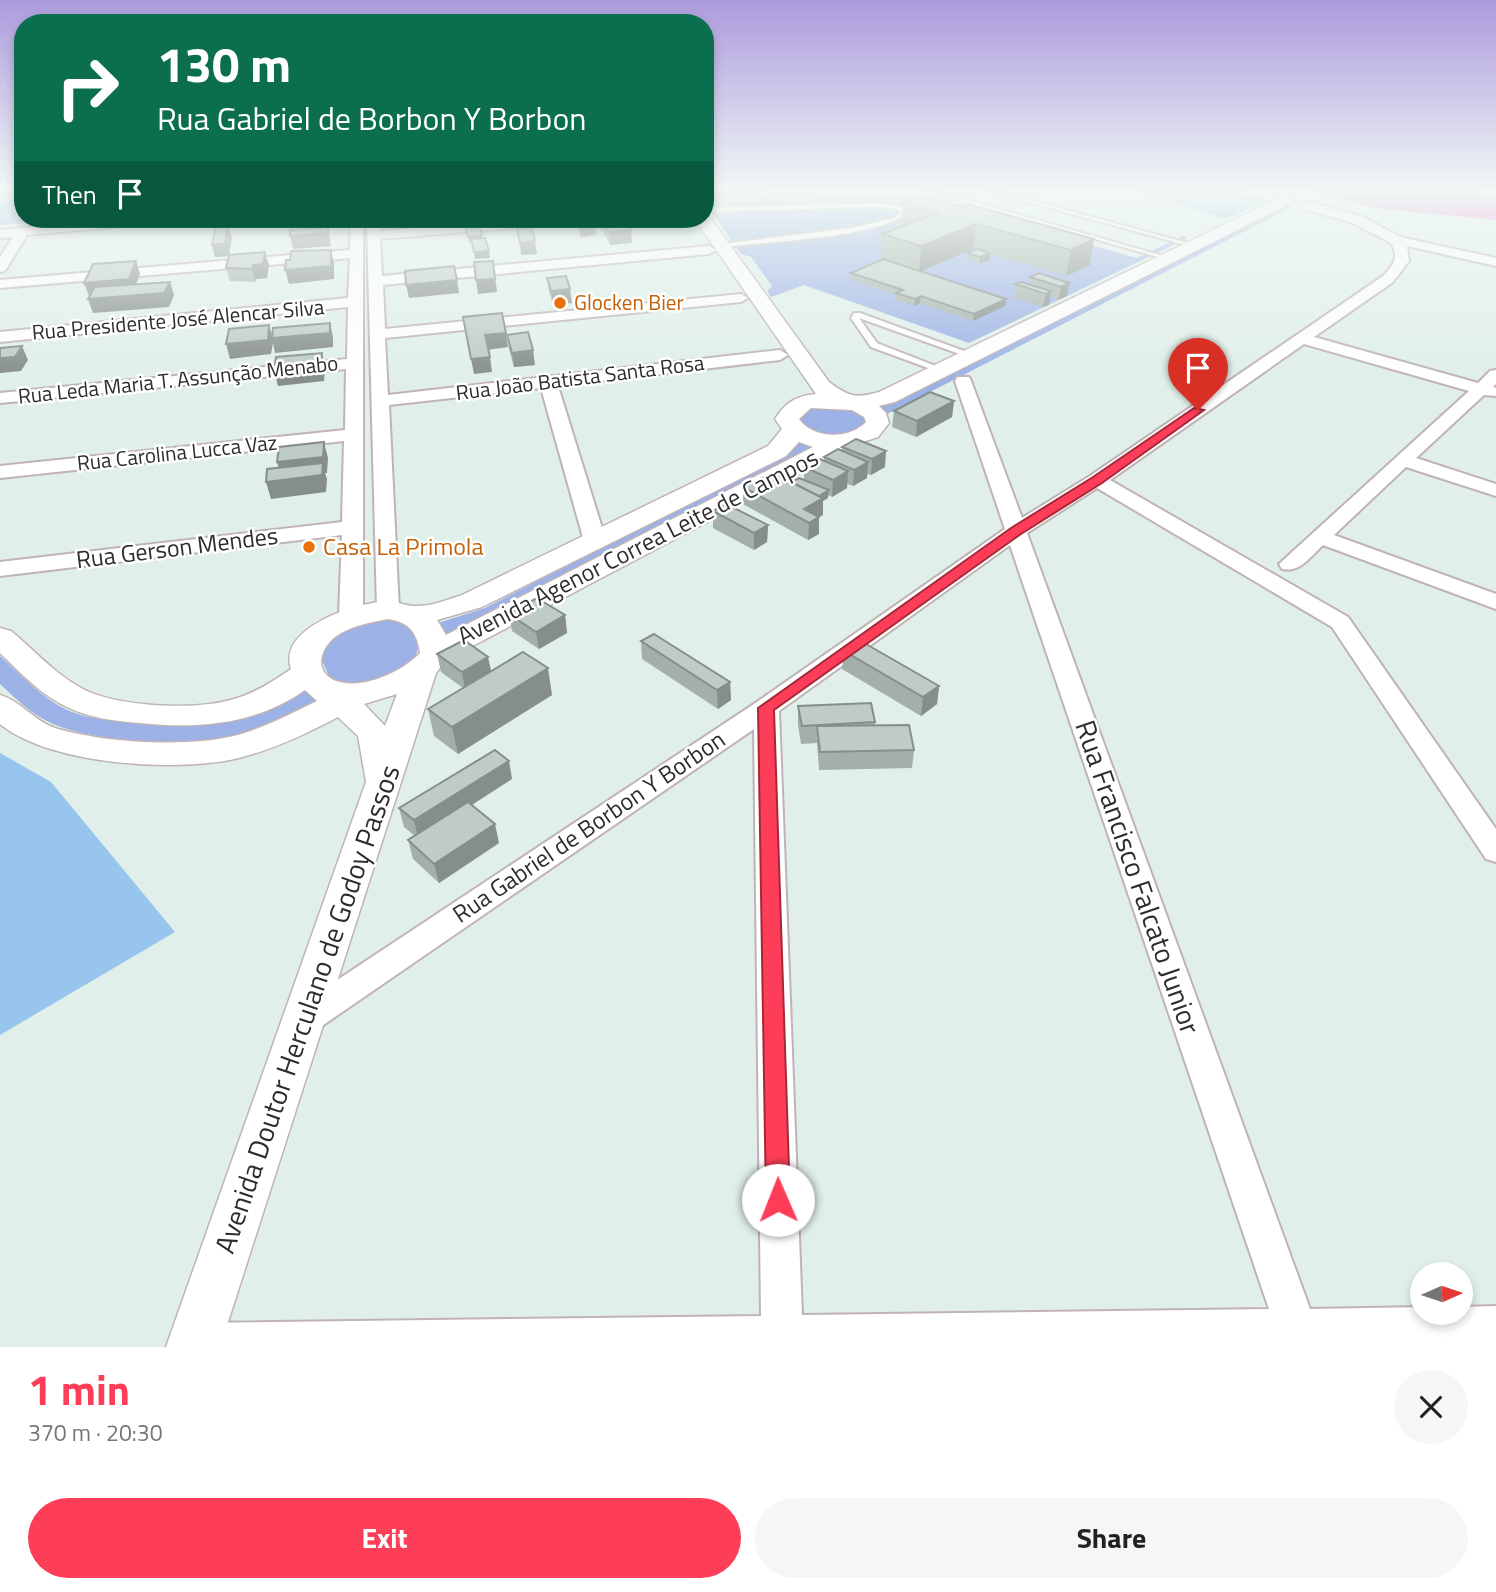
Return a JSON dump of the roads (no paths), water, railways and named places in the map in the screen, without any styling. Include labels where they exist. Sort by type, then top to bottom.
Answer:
[{"type":"street","points":[[0,284],[347,254]]},
{"type":"street","points":[[357,254],[351,616],[315,638],[305,651],[303,665],[332,689],[377,736],[382,755],[380,795]]},
{"type":"street","points":[[374,254],[380,401],[402,612],[431,632],[428,662]]},
{"type":"street","points":[[375,281],[646,254]]},
{"type":"street","points":[[718,254],[741,298],[806,394],[797,417]]},
{"type":"street","points":[[720,254],[821,387],[876,415],[878,424],[969,381],[1215,254]]},
{"type":"street","points":[[969,381],[1175,254]]},
{"type":"street","name":"Rua Gabriel de Borbon Y Borbon","points":[[303,1020],[766,708],[1016,531],[1097,480],[1302,339],[1399,270],[1405,254]]},
{"type":"street","points":[[1459,254],[1496,262]]},
{"type":"street","points":[[377,334],[741,298]]},
{"type":"street","name":"Rua Presidente José Alencar Silva","points":[[0,337],[356,302]]},
{"type":"street","points":[[1302,339],[1488,391]]},
{"type":"street","name":"Rua João Batista Santa Rosa","points":[[380,401],[780,355]]},
{"type":"street","name":"Rua Leda Maria T. Assunção Menabo","points":[[0,398],[355,363]]},
{"type":"street","points":[[797,417],[819,400],[848,402],[887,397],[942,370],[969,381]]},
{"type":"street","points":[[1290,564],[1402,460],[1488,391],[1496,374]]},
{"type":"street","name":"Rua Francisco Falcato Junior","points":[[969,381],[1016,531],[1300,1338]]},
{"type":"street","points":[[548,382],[594,541]]},
{"type":"street","points":[[797,417],[813,439],[842,442]]},
{"type":"street","name":"Avenida Agenor Correa Leite de Campos","points":[[351,616],[445,610],[472,601],[777,451],[788,442],[797,417]]},
{"type":"street","name":"Avenida Agenor Correa Leite de Campos","points":[[332,689],[397,683],[428,662],[842,442],[866,436],[878,424]]},
{"type":"street","name":"Rua Carolina Lucca Vaz","points":[[0,472],[355,434]]},
{"type":"street","points":[[1402,460],[1496,490]]},
{"type":"street","points":[[1097,480],[1340,622],[1496,851]]},
{"type":"street","name":"Rua Gerson Mendes","points":[[0,569],[354,527]]},
{"type":"street","points":[[1320,537],[1496,602]]},
{"type":"street","points":[[0,637],[66,693],[92,706],[111,710],[183,717],[225,714],[247,709],[271,698],[332,689]]},
{"type":"street","name":"Avenida Doutor Herculano de Godoy Passos","points":[[193,1346],[380,795],[428,662]]},
{"type":"street","points":[[0,706],[24,726],[62,742],[163,752],[191,752],[238,746],[332,689]]},
{"type":"street","points":[[766,708],[782,1342]]},
{"type":"street","points":[[193,1346],[1300,1338],[1496,1327]]},
{"type":"lane","points":[[1153,254],[1167,258]]},
{"type":"lane","points":[[942,370],[874,345],[855,318],[857,315],[969,381]]},
{"type":"place","name":"Glocken Bier","points":[[560,303]]},
{"type":"place","name":"Casa La Primola","points":[[309,547]]}]
